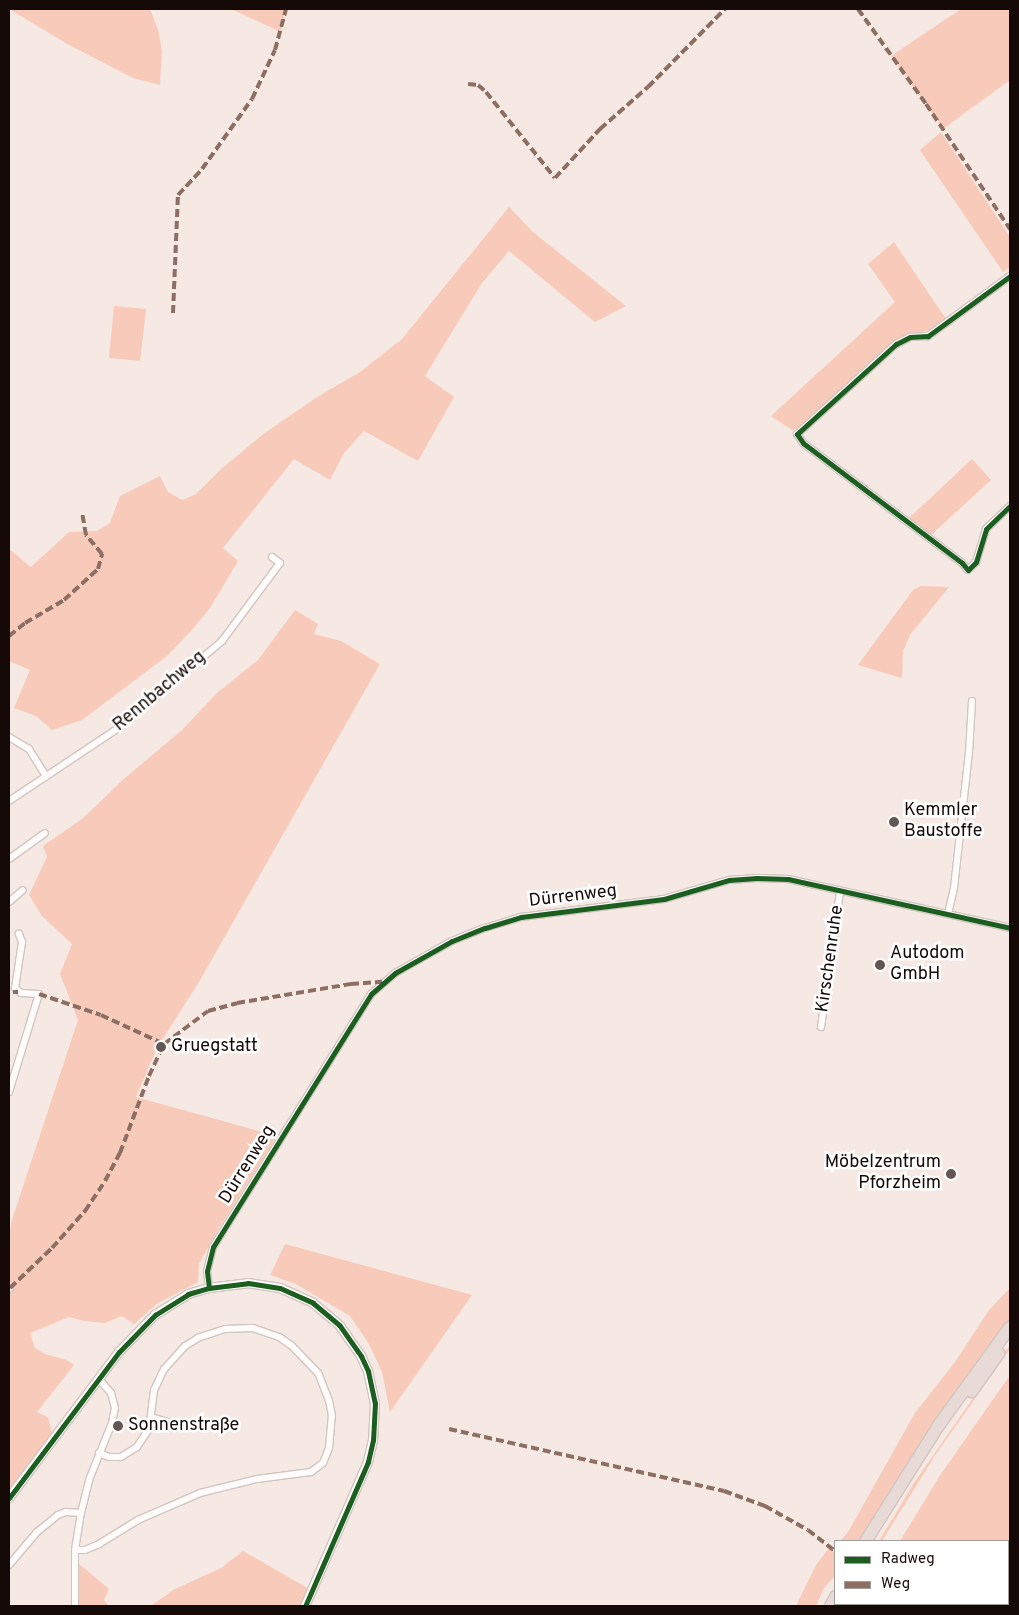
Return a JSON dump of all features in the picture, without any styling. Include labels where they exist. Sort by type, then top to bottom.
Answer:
[{"type":"highway","points":[[866,1540],[938,1425],[1010,1326]]},
{"type":"highway","points":[[875,1540],[896,1501],[943,1430],[1010,1336]]},
{"type":"street","points":[[1010,276],[928,336],[910,337],[896,344],[797,434],[803,442],[962,563],[968,570],[976,562],[986,528],[1010,506]]},
{"type":"street","name":"Rennbachweg","points":[[9,801],[123,725],[222,641],[280,563],[272,557]]},
{"type":"street","points":[[948,914],[955,879],[969,753],[972,701]]},
{"type":"street","points":[[9,737],[29,749],[46,776]]},
{"type":"street","points":[[9,859],[45,833]]},
{"type":"street","name":"Dürrenweg","points":[[209,1288],[207,1271],[213,1247],[371,994],[394,972],[452,941],[485,928],[522,918],[664,899],[714,884],[757,878],[788,879],[1010,928]]},
{"type":"street","points":[[9,902],[23,890]]},
{"type":"street","name":"Kirschenruhe","points":[[821,1027],[840,891]]},
{"type":"street","points":[[9,1092],[39,994],[21,993],[15,988],[22,942],[19,934]]},
{"type":"street","points":[[9,1498],[129,1341],[155,1315],[188,1294],[209,1288],[234,1284],[265,1285],[280,1288],[313,1303],[340,1326],[352,1341],[368,1371],[372,1386],[376,1422],[368,1462],[305,1606]]},
{"type":"street","points":[[75,1550],[85,1550],[100,1544],[138,1520],[200,1492],[257,1479],[311,1472],[326,1457],[332,1435],[329,1401],[318,1373],[292,1346],[279,1337],[253,1328],[239,1328],[211,1333],[185,1346],[169,1362],[157,1381],[154,1390],[149,1429],[144,1439],[129,1454],[121,1457],[109,1457],[99,1453]]},
{"type":"street","points":[[73,1606],[75,1550],[81,1513],[99,1453],[112,1423],[115,1408],[111,1393],[99,1379]]},
{"type":"street","points":[[151,1417],[178,1425]]},
{"type":"street","points":[[9,1565],[37,1532],[58,1515],[66,1512],[81,1513]]},
{"type":"shaded area","points":[[9,9],[150,9],[158,30],[162,51],[160,85],[133,78],[69,45]]},
{"type":"shaded area","points":[[231,9],[286,9],[281,32]]},
{"type":"shaded area","points":[[961,9],[1010,9],[1010,80],[943,129],[891,56]]},
{"type":"shaded area","points":[[941,132],[1010,237],[1010,267],[1003,272],[920,150]]},
{"type":"shaded area","points":[[509,207],[533,232],[626,306],[595,322],[509,251],[482,283],[425,376],[454,397],[418,461],[364,431],[344,453],[330,480],[294,459],[223,548],[238,561],[210,608],[167,656],[82,720],[52,730],[36,716],[14,708],[30,670],[9,661],[9,549],[31,567],[69,532],[97,531],[110,523],[120,496],[160,476],[168,492],[182,500],[196,494],[219,471],[262,435],[317,397],[360,372],[402,339]]},
{"type":"shaded area","points":[[894,242],[946,319],[933,329],[911,335],[804,426],[792,430],[771,416],[895,302],[868,264]]},
{"type":"shaded area","points":[[114,306],[146,309],[140,361],[109,358]]},
{"type":"shaded area","points":[[972,459],[991,480],[930,536],[908,519]]},
{"type":"shaded area","points":[[920,586],[949,587],[910,635],[903,651],[902,678],[858,665],[913,590]]},
{"type":"shaded area","points":[[295,610],[318,624],[314,634],[341,641],[380,664],[199,982],[157,1048],[136,1097],[277,1136],[219,1228],[199,1264],[198,1282],[158,1303],[134,1324],[122,1316],[105,1323],[69,1317],[30,1333],[35,1348],[45,1354],[67,1360],[74,1365],[37,1412],[48,1417],[54,1440],[9,1498],[9,1247],[11,1223],[78,1020],[60,974],[72,944],[42,916],[29,895],[47,857],[43,846],[82,819],[126,777],[181,731],[217,693],[258,660]]},
{"type":"shaded area","points":[[285,1244],[472,1295],[390,1412],[382,1372],[369,1344],[350,1316],[296,1284],[270,1275]]},
{"type":"shaded area","points":[[1010,1288],[1010,1320],[983,1355],[863,1540],[841,1540],[848,1532],[915,1413],[955,1362],[989,1310]]},
{"type":"shaded area","points":[[1010,1345],[1010,1349],[936,1454],[883,1540],[880,1540],[914,1483]]},
{"type":"shaded area","points":[[1010,1375],[1010,1606],[905,1605],[1009,1605],[1009,1540],[901,1540],[939,1477]]},
{"type":"shaded area","points":[[829,1548],[834,1552],[834,1577],[824,1588],[816,1606],[796,1606],[816,1565]]},
{"type":"shaded area","points":[[243,1551],[311,1590],[305,1606],[151,1606],[173,1590],[221,1568]]},
{"type":"shaded area","points":[[78,1563],[109,1589],[104,1600],[109,1606],[79,1606]]},
{"type":"marked path","points":[[173,313],[178,195],[202,169],[252,99],[275,50],[286,9]]},
{"type":"marked path","points":[[468,84],[478,85],[486,92],[555,178],[600,129],[648,87],[725,9]]},
{"type":"marked path","points":[[858,9],[926,104],[1010,229]]},
{"type":"marked path","points":[[9,636],[25,623],[64,600],[98,569],[102,554],[86,535],[82,513]]},
{"type":"marked path","points":[[10,1288],[52,1248],[85,1211],[105,1181],[120,1153],[149,1076],[164,1044],[208,1011],[237,1003],[351,984],[382,982]]},
{"type":"marked path","points":[[13,992],[18,992]]},
{"type":"marked path","points":[[39,994],[101,1015],[164,1044]]},
{"type":"marked path","points":[[449,1429],[724,1491],[765,1506],[808,1530],[834,1550]]},
{"type":"cycle path","points":[[1010,276],[928,336],[910,337],[896,344],[797,434],[803,443],[962,563],[968,570],[976,562],[986,529],[1010,506]]},
{"type":"cycle path","points":[[209,1288],[207,1271],[213,1247],[371,994],[395,973],[452,941],[521,917],[664,899],[729,880],[757,878],[788,879],[1010,928]]},
{"type":"cycle path","points":[[9,1498],[119,1352],[155,1315],[188,1294],[209,1288],[248,1283],[280,1288],[313,1303],[340,1326],[361,1356],[368,1371],[375,1403],[373,1440],[368,1462],[305,1606]]},
{"type":"place","name":"Kemmler Baustoffe","points":[[894,822]]},
{"type":"place","name":"Autodom GmbH","points":[[880,965]]},
{"type":"place","name":"Gruegstatt","points":[[161,1047]]},
{"type":"place","name":"Möbelzentrum Pforzheim","points":[[951,1174]]},
{"type":"place","name":"Sonnenstraße","points":[[118,1426]]}]
